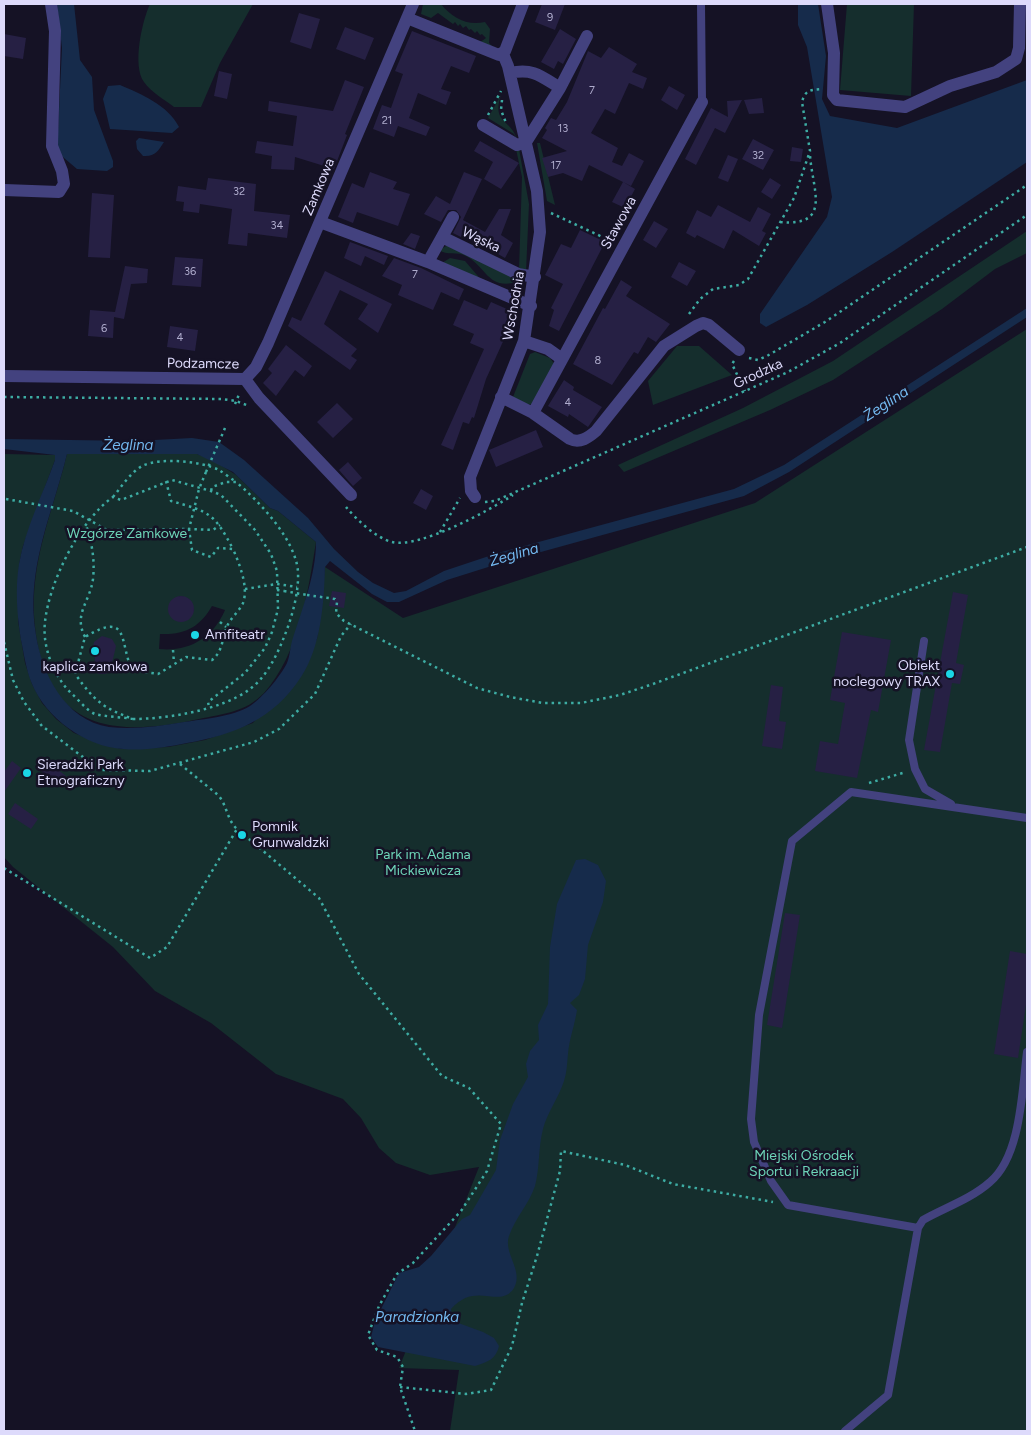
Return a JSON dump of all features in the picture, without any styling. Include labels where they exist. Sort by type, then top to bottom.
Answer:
[{"type":"street","points":[[4,190],[59,192],[64,184],[62,171],[52,146],[55,31],[51,4]]},
{"type":"street","name":"Zamkowa","points":[[245,379],[256,367],[268,343],[412,4]]},
{"type":"street","points":[[407,18],[494,54],[503,54],[523,4]]},
{"type":"street","points":[[827,4],[834,53],[833,94],[837,100],[905,107],[950,86],[996,72],[1016,58],[1019,48],[1020,4]]},
{"type":"street","points":[[483,125],[517,145],[526,142],[560,88],[587,36]]},
{"type":"street","name":"Wschodnia","points":[[469,484],[470,477],[524,341],[535,277],[540,232],[539,213],[526,142],[503,54]]},
{"type":"street","points":[[508,78],[523,70],[532,71],[560,88]]},
{"type":"street","name":"Stawowa","points":[[533,413],[702,102]]},
{"type":"street","points":[[442,237],[453,218]]},
{"type":"street","points":[[320,222],[428,262],[530,306]]},
{"type":"street","name":"Wąska","points":[[428,262],[442,237],[518,274],[535,277]]},
{"type":"street","points":[[501,398],[533,413],[575,442],[588,438],[596,431],[664,346],[696,326],[703,323],[709,325],[739,350]]},
{"type":"street","points":[[524,341],[548,350],[562,359]]},
{"type":"street","name":"Podzamcze","points":[[4,376],[245,379],[259,398],[347,499]]},
{"type":"street","points":[[469,484],[475,497]]},
{"type":"lane","points":[[701,4],[702,102]]},
{"type":"lane","points":[[924,641],[909,740],[915,769],[925,789],[956,806]]},
{"type":"lane","points":[[918,1228],[788,1205],[770,1181],[754,1142],[751,1119],[762,997],[792,841],[851,792],[1027,818]]},
{"type":"lane","points":[[845,1431],[888,1395],[918,1228],[923,1220],[981,1189],[991,1181],[1010,1152],[1015,1133],[1027,1052]]},
{"type":"path","points":[[483,125],[508,78]]},
{"type":"path","points":[[780,222],[796,223],[804,221],[816,208],[817,200],[812,178],[810,151],[802,102],[804,94],[821,89]]},
{"type":"path","points":[[688,315],[700,299],[713,289],[739,284],[748,279],[801,181],[810,151]]},
{"type":"path","points":[[739,350],[750,359],[758,360],[780,350],[825,322],[1027,185]]},
{"type":"path","points":[[539,213],[557,214],[613,242]]},
{"type":"path","name":"Grodzka","points":[[475,497],[491,502],[788,372],[840,343],[1027,215]]},
{"type":"path","points":[[738,376],[745,391]]},
{"type":"path","points":[[4,397],[222,399],[236,401],[255,410]]},
{"type":"path","points":[[225,428],[199,489],[189,529],[192,550],[211,558],[218,548],[232,549]]},
{"type":"path","points":[[156,463],[200,464],[219,470],[236,482],[249,493],[275,523],[289,546],[298,570],[297,587],[286,631],[262,678],[250,690],[209,706],[164,719],[133,718],[94,713],[61,684],[48,653],[44,622],[53,591],[65,561],[86,525],[101,505],[113,497],[131,474],[144,466],[156,463]]},
{"type":"path","points":[[113,497],[121,500],[172,480],[211,491],[221,495],[255,530],[271,554],[277,571],[278,609],[274,627],[265,648],[245,674],[230,687],[211,698],[208,702],[209,706]]},
{"type":"path","points":[[85,637],[104,627],[116,628],[121,632],[125,642],[127,658],[132,670],[158,674],[186,656],[212,660],[218,655],[226,627],[244,602],[240,565],[220,525],[205,511],[171,501],[166,482]]},
{"type":"path","points":[[211,491],[212,487],[226,482],[236,482]]},
{"type":"path","points":[[439,532],[469,484]]},
{"type":"path","points":[[347,499],[363,523],[393,542],[420,540],[492,509],[518,491]]},
{"type":"path","points":[[6,499],[73,511],[107,530],[213,530],[220,525]]},
{"type":"path","points":[[86,525],[92,543],[93,579],[88,598],[80,614],[79,627],[85,637],[75,674],[93,699],[110,710],[133,718]]},
{"type":"path","points":[[277,590],[330,598],[337,602],[336,613],[351,624],[477,688],[543,703],[581,703],[620,695],[1027,547]]},
{"type":"path","points":[[244,589],[277,584],[297,587]]},
{"type":"path","points":[[220,622],[226,627]]},
{"type":"path","points":[[4,642],[13,680],[24,702],[42,726],[100,770],[150,772],[254,742],[279,729],[314,694],[342,636],[351,624]]},
{"type":"path","points":[[172,650],[174,663]]},
{"type":"path","points":[[180,764],[223,800],[229,818],[237,829],[319,898],[359,974],[442,1076],[469,1088],[500,1124],[487,1171],[461,1211],[413,1263],[397,1274],[379,1306],[368,1335],[377,1350],[396,1358],[403,1367],[400,1387],[415,1431]]},
{"type":"path","points":[[851,792],[864,785],[915,769]]},
{"type":"path","points":[[4,868],[150,958],[168,947],[237,829]]},
{"type":"path","points":[[400,1387],[466,1394],[491,1390],[512,1346],[522,1303],[560,1171],[562,1150],[625,1165],[673,1184],[788,1205]]},
{"type":"green space","points":[[150,4],[253,4],[220,63],[201,107],[174,107],[147,86],[140,75],[141,32]]},
{"type":"green space","points":[[423,4],[441,4],[455,17],[466,22],[485,22],[490,29],[489,43],[494,48],[479,43],[486,38],[477,31],[475,33],[466,26],[463,28],[460,24],[458,26],[455,22],[453,24],[438,13],[431,18],[421,14]]},
{"type":"green space","points":[[847,4],[914,4],[911,96],[840,90]]},
{"type":"green space","points":[[501,95],[499,104],[500,116],[511,128],[514,133],[517,140],[514,134],[488,118]]},
{"type":"green space","points":[[537,143],[540,143],[555,205],[547,201]]},
{"type":"green space","points":[[516,149],[519,149],[529,204],[526,272],[519,270],[522,177]]},
{"type":"green space","points":[[1027,231],[1027,253],[995,269],[942,309],[833,380],[770,410],[624,472],[618,465],[743,408],[833,361]]},
{"type":"green space","points":[[448,245],[520,281],[509,284],[494,281],[466,256],[445,253],[439,250]]},
{"type":"green space","points":[[450,258],[465,261],[483,282],[442,263]]},
{"type":"green space","points":[[1027,329],[1027,1431],[450,1431],[459,1370],[399,1368],[479,1167],[430,1175],[396,1163],[379,1148],[361,1118],[343,1099],[276,1074],[211,1023],[155,991],[113,947],[13,867],[4,857],[4,454],[55,455],[55,460],[23,546],[19,565],[18,621],[25,663],[32,684],[42,703],[56,719],[74,733],[105,745],[122,749],[168,747],[205,740],[253,723],[317,639],[325,567],[403,618],[755,503]]},
{"type":"green space","points":[[677,346],[699,346],[732,375],[653,405],[648,381]]},
{"type":"green space","points":[[535,352],[550,358],[555,365],[532,404],[527,405],[513,397],[530,354]]},
{"type":"green space","name":"Wzgórze Zamkowe","points":[[67,454],[197,454],[211,459],[236,475],[270,508],[278,511],[316,542],[305,601],[294,641],[286,660],[264,693],[250,704],[225,714],[169,725],[141,727],[116,726],[92,720],[72,709],[56,692],[44,667],[36,635],[34,611],[37,565]],"holes":[[[181,596],[189,599],[194,610],[187,620],[179,621],[170,614],[169,608],[173,600]],[[212,606],[225,610],[220,620],[207,635],[199,641],[180,648],[159,649],[160,634],[177,633],[191,628],[202,619]]]},
{"type":"water","points":[[57,4],[74,4],[80,60],[92,77],[94,110],[113,161],[113,167],[107,171],[77,169],[57,152],[62,48]]},
{"type":"water","points":[[798,4],[818,4],[826,56],[822,99],[830,116],[897,128],[1027,80],[1027,162],[892,252],[807,305],[766,327],[760,323],[760,314],[827,217],[832,197],[807,47],[798,25]]},
{"type":"water","points":[[120,85],[145,96],[161,106],[179,127],[172,133],[110,129],[103,99],[108,86]]},
{"type":"water","points":[[139,138],[164,142],[158,151],[143,156],[137,149],[136,141]]},
{"type":"water","name":"Żeglina","points":[[1027,308],[1027,317],[789,472],[744,496],[501,563],[447,580],[399,602],[387,602],[372,594],[330,561],[325,567],[320,624],[308,665],[290,692],[278,704],[251,723],[237,730],[204,740],[163,747],[123,749],[109,747],[82,737],[57,719],[38,696],[28,673],[18,621],[17,592],[19,564],[25,538],[55,460],[55,455],[4,449],[4,439],[136,441],[192,438],[219,442],[244,460],[308,518],[334,549],[358,572],[373,583],[394,593],[406,591],[444,571],[498,553],[734,489],[784,465]],"holes":[[[67,454],[197,454],[233,472],[270,508],[278,511],[316,542],[314,567],[292,641],[289,658],[276,680],[260,697],[250,706],[235,713],[209,719],[137,728],[109,727],[93,723],[68,705],[58,693],[44,665],[36,635],[34,588],[37,565]]]},
{"type":"water","name":"Paradzionka","points":[[585,859],[598,865],[606,881],[603,902],[588,945],[585,979],[579,995],[570,1003],[577,1010],[566,1074],[543,1129],[535,1186],[509,1236],[509,1249],[517,1275],[516,1282],[514,1288],[508,1294],[495,1297],[478,1295],[469,1297],[460,1301],[451,1309],[453,1321],[494,1338],[499,1346],[498,1350],[491,1359],[475,1366],[378,1347],[371,1337],[375,1321],[399,1273],[419,1267],[431,1256],[462,1219],[470,1215],[496,1170],[500,1140],[513,1104],[528,1077],[526,1064],[530,1051],[539,1040],[538,1025],[548,1004],[550,947],[557,904],[576,860]]},
{"type":"building","points":[[542,4],[565,4],[555,30],[535,22]]},
{"type":"building","points":[[299,13],[320,19],[311,49],[290,42]]},
{"type":"building","points":[[345,27],[374,38],[365,60],[336,49]]},
{"type":"building","points":[[560,29],[576,39],[563,64],[558,61],[554,69],[541,62]]},
{"type":"building","points":[[412,31],[476,56],[469,73],[451,66],[441,89],[451,92],[446,105],[418,93],[409,118],[430,127],[426,136],[398,126],[394,137],[373,129],[382,105],[391,108],[403,74],[395,71]]},
{"type":"building","points":[[4,34],[26,38],[23,59],[4,56]]},
{"type":"building","points":[[609,47],[637,64],[632,72],[647,78],[643,89],[629,83],[615,114],[605,109],[591,133],[618,148],[612,162],[622,166],[629,153],[644,161],[631,186],[589,165],[582,181],[563,173],[548,177],[542,158],[567,151],[542,138],[547,130],[545,128],[551,118],[556,120],[567,102],[588,51],[601,58]]},
{"type":"building","points":[[219,71],[232,74],[227,99],[214,96]]},
{"type":"building","points":[[345,80],[364,87],[345,134],[347,135],[334,169],[295,157],[294,170],[271,169],[272,156],[255,153],[257,141],[293,146],[297,116],[268,111],[269,101],[333,111]]},
{"type":"building","points":[[669,86],[685,95],[677,110],[661,100]]},
{"type":"building","points":[[762,98],[764,113],[749,114],[744,100]]},
{"type":"building","points":[[742,100],[725,133],[715,128],[696,165],[685,159],[711,108],[728,117],[727,101]]},
{"type":"building","points":[[753,139],[774,150],[763,170],[742,159]]},
{"type":"building","points":[[480,141],[519,163],[501,189],[484,179],[493,162],[474,151]]},
{"type":"building","points":[[792,147],[803,149],[801,162],[790,161]]},
{"type":"building","points":[[728,155],[738,159],[728,182],[718,178]]},
{"type":"building","points":[[370,172],[397,182],[393,189],[410,194],[398,226],[357,212],[353,223],[338,217],[352,183],[364,188]]},
{"type":"building","points":[[464,172],[482,179],[463,220],[485,232],[499,209],[511,209],[501,235],[513,243],[505,258],[463,234],[461,237],[453,233],[461,217],[456,210],[448,210],[441,222],[424,214],[436,196],[450,204]]},
{"type":"building","points":[[208,178],[256,184],[254,211],[290,215],[287,238],[248,233],[247,246],[228,244],[232,209],[200,204],[199,213],[183,211],[184,202],[176,201],[178,186],[206,190]]},
{"type":"building","points":[[770,178],[781,185],[772,199],[761,192]]},
{"type":"building","points":[[623,182],[635,189],[625,208],[612,202]]},
{"type":"building","points":[[92,193],[114,195],[110,258],[88,257]]},
{"type":"building","points":[[718,205],[750,222],[758,207],[771,214],[762,231],[766,233],[759,246],[733,230],[724,249],[697,235],[695,238],[686,233],[697,210],[711,217]]},
{"type":"building","points":[[654,221],[668,229],[656,248],[643,240]]},
{"type":"building","points":[[580,230],[603,241],[604,244],[559,331],[549,326],[554,310],[551,308],[563,284],[545,275],[561,244],[571,248]]},
{"type":"building","points":[[411,233],[420,236],[415,249],[403,244]]},
{"type":"building","points":[[350,242],[388,256],[384,265],[365,256],[361,266],[344,258]]},
{"type":"building","points":[[175,257],[203,259],[201,287],[172,285]]},
{"type":"building","points":[[394,258],[421,268],[464,289],[459,300],[441,292],[433,310],[398,295],[402,285],[382,276]]},
{"type":"building","points":[[679,262],[696,271],[687,286],[671,277]]},
{"type":"building","points":[[125,266],[148,269],[147,283],[131,284],[124,319],[114,317],[113,338],[88,336],[90,310],[115,312]]},
{"type":"building","points":[[325,271],[392,304],[378,333],[358,319],[368,304],[340,290],[324,324],[357,349],[351,356],[357,360],[350,370],[288,326],[292,317],[301,321]]},
{"type":"building","points":[[621,280],[632,287],[626,296],[670,324],[656,342],[648,337],[638,354],[634,352],[612,385],[573,364],[603,308],[605,309]]},
{"type":"building","points":[[464,300],[487,310],[491,302],[516,313],[486,379],[474,418],[472,417],[469,424],[463,422],[453,450],[441,445],[484,349],[470,343],[474,334],[453,325]]},
{"type":"building","points":[[170,326],[198,330],[195,351],[167,347]]},
{"type":"building","points":[[286,345],[312,366],[304,377],[295,370],[276,396],[263,383],[272,373],[268,369]]},
{"type":"building","points":[[564,380],[574,387],[573,390],[602,407],[588,427],[569,414],[568,417],[548,406]]},
{"type":"building","points":[[337,403],[353,419],[333,438],[317,422]]},
{"type":"building","points":[[536,430],[543,447],[496,467],[489,450]]},
{"type":"building","points":[[348,462],[362,478],[353,486],[339,470]]},
{"type":"building","points":[[421,489],[433,496],[426,510],[413,503]]},
{"type":"building","points":[[332,591],[346,593],[344,608],[329,606]]},
{"type":"building","name":"Obiekt noclegowy TRAX","points":[[953,592],[968,595],[956,663],[964,665],[960,684],[952,683],[940,752],[924,750]]},
{"type":"building","points":[[181,596],[190,600],[194,609],[190,618],[181,622],[172,618],[168,609],[172,600]]},
{"type":"building","points":[[842,632],[891,640],[878,712],[871,710],[857,778],[815,771],[820,741],[838,744],[845,703],[830,700]]},
{"type":"building","points":[[102,636],[112,639],[116,646],[110,672],[98,674],[94,668],[95,658],[92,652],[94,642]]},
{"type":"building","points":[[771,685],[783,687],[779,721],[786,722],[782,749],[762,746]]},
{"type":"building","points":[[45,760],[66,776],[59,785],[38,769]]},
{"type":"building","points":[[12,761],[21,768],[4,792],[4,772]]},
{"type":"building","points":[[15,803],[38,819],[31,829],[8,814]]},
{"type":"building","points":[[785,913],[800,915],[782,1028],[767,1025]]},
{"type":"building","points":[[1010,951],[1027,954],[1027,998],[1018,1058],[994,1054]]},
{"type":"place","name":"Amfiteatr","points":[[195,635]]},
{"type":"place","name":"kaplica zamkowa","points":[[95,651]]},
{"type":"place","name":"Obiekt noclegowy TRAX","points":[[950,674]]},
{"type":"place","name":"Sieradzki Park Etnograficzny","points":[[27,773]]},
{"type":"place","name":"Pomnik Grunwaldzki","points":[[242,835]]},
{"type":"park label","name":"Park im. Adama Mickiewicza","points":[[423,864]]},
{"type":"park label","name":"Miejski Ośrodek Sportu i Rekraacji","points":[[804,1164]]}]
